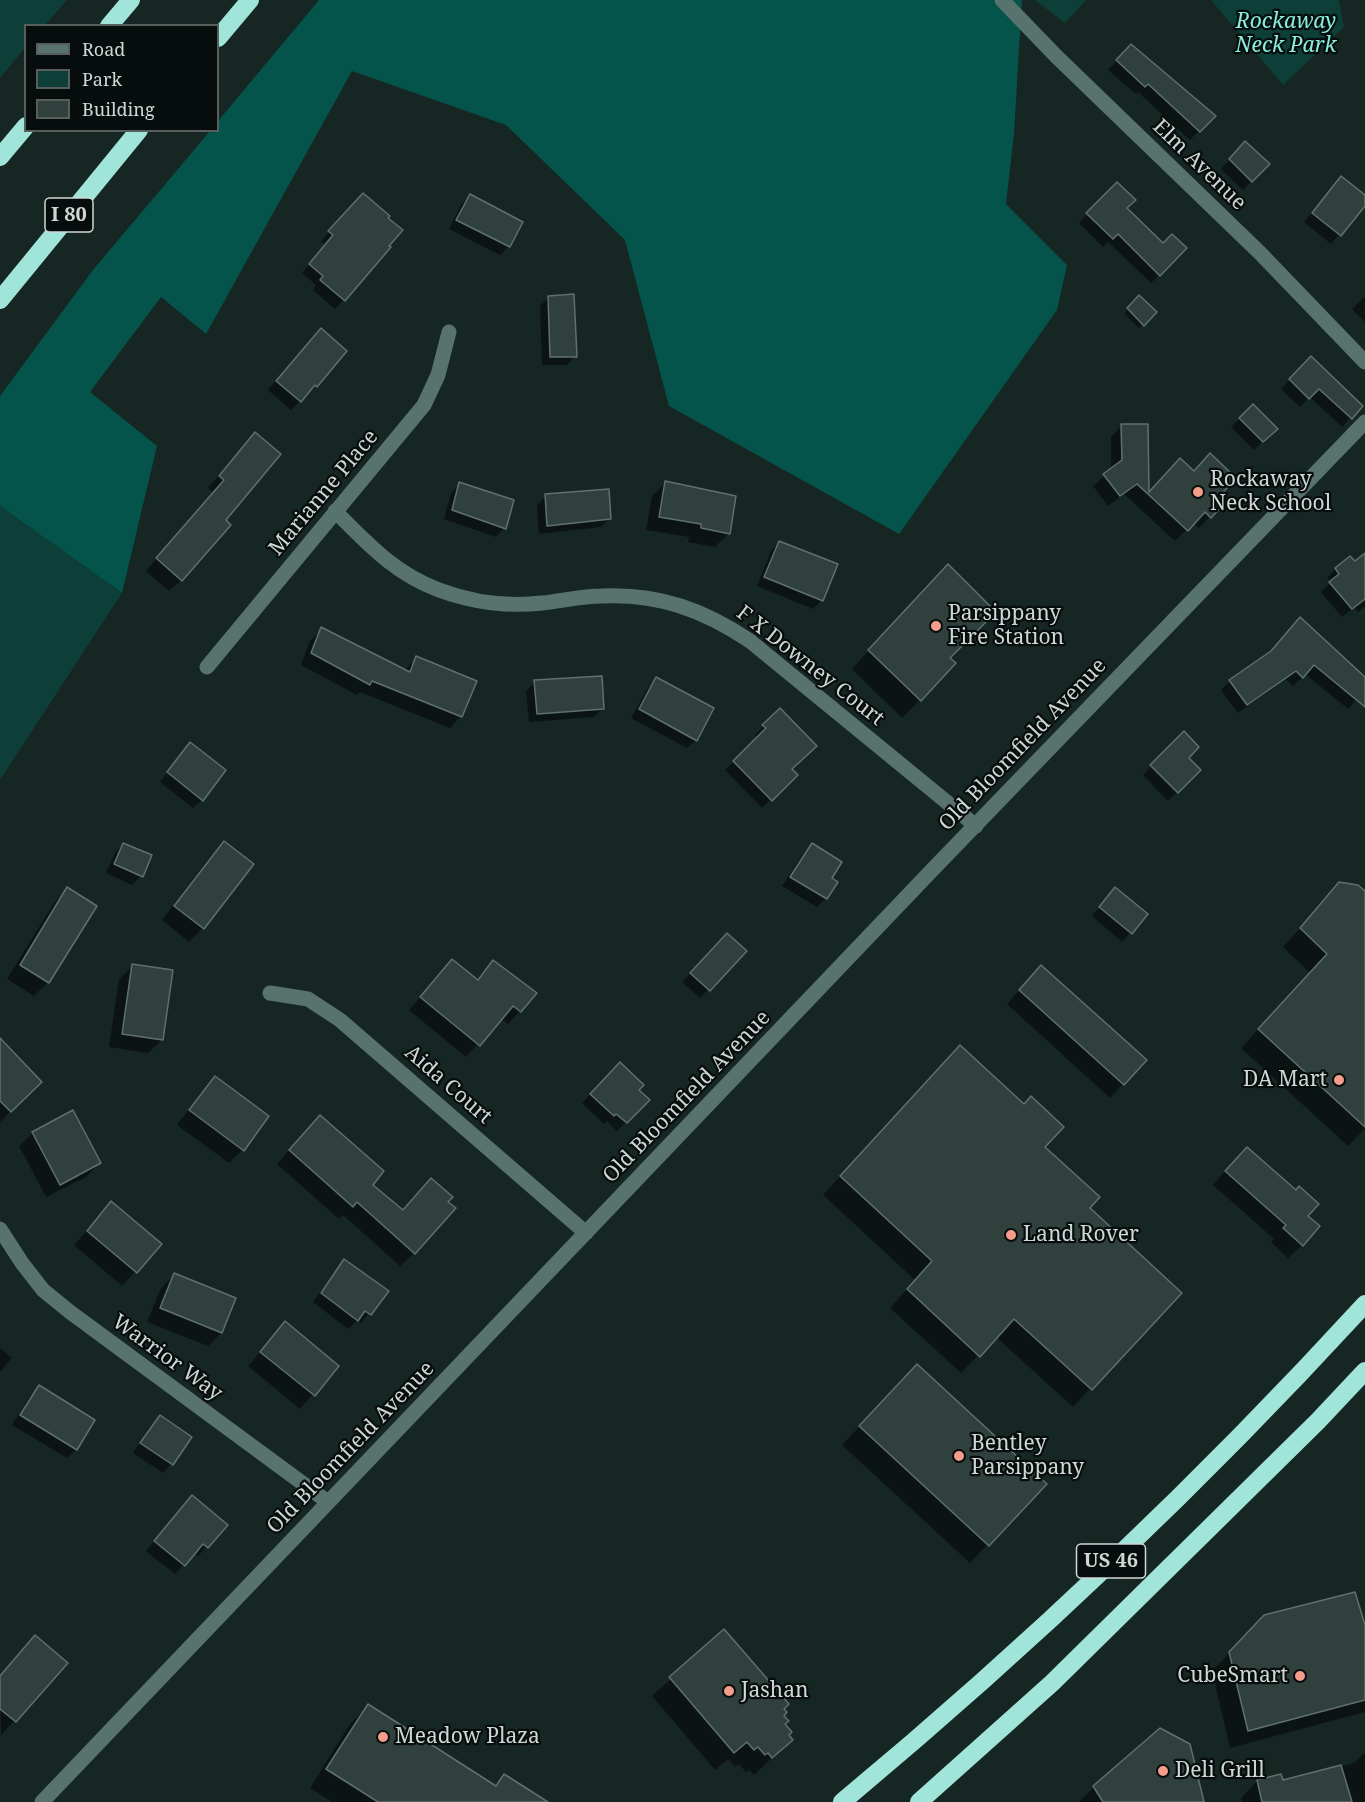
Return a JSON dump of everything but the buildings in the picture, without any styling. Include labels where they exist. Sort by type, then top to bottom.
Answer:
[{"type":"highway","points":[[111,24],[131,0]]},
{"type":"highway","points":[[219,37],[250,0]]},
{"type":"highway","points":[[0,157],[24,128]]},
{"type":"highway","name":"I 80","points":[[0,300],[137,132]]},
{"type":"highway","name":"US 46","points":[[842,1802],[996,1668],[1125,1547],[1225,1450],[1365,1304]]},
{"type":"highway","name":"US 46","points":[[919,1802],[995,1736],[1068,1667],[1365,1371]]},
{"type":"street","name":"Elm Avenue","points":[[1002,0],[1065,65],[1260,253],[1365,362]]},
{"type":"street","name":"Marianne Place","points":[[207,667],[424,405],[438,375],[449,332]]},
{"type":"street","name":"Old Bloomfield Avenue","points":[[42,1802],[1365,422]]},
{"type":"street","name":"F X Downey Court","points":[[335,511],[379,556],[406,574],[439,590],[466,598],[502,604],[538,604],[598,596],[631,596],[670,602],[698,611],[723,623],[750,641],[976,826]]},
{"type":"street","name":"Aida Court","points":[[270,993],[308,999],[340,1020],[586,1233]]},
{"type":"street","name":"Warrior Way","points":[[0,1229],[43,1290],[328,1502]]},
{"type":"green space","points":[[0,0],[67,0],[46,24],[24,24],[24,49],[0,78]]},
{"type":"green space","points":[[319,0],[1022,0],[1014,133],[1006,204],[1067,265],[1057,310],[899,534],[669,406],[625,240],[506,125],[352,71],[206,334],[161,297],[90,392],[157,446],[122,593],[0,506],[0,396],[93,270],[209,132],[219,132],[219,120]]},
{"type":"green space","points":[[1035,0],[1086,0],[1065,23]]},
{"type":"green space","name":"Rockaway Neck Park","points":[[1211,0],[1339,0],[1344,27],[1283,85]]},
{"type":"green space","points":[[0,506],[122,593],[0,780]]},
{"type":"place","name":"Rockaway Neck School","points":[[1198,492]]},
{"type":"place","name":"Parsippany Fire Station","points":[[936,626]]},
{"type":"place","name":"DA Mart","points":[[1339,1080]]},
{"type":"place","name":"Land Rover","points":[[1011,1235]]},
{"type":"place","name":"Bentley Parsippany","points":[[959,1456]]},
{"type":"place","name":"CubeSmart","points":[[1300,1676]]},
{"type":"place","name":"Jashan","points":[[729,1691]]},
{"type":"place","name":"Meadow Plaza","points":[[383,1737]]},
{"type":"place","name":"Deli Grill","points":[[1163,1771]]}]
